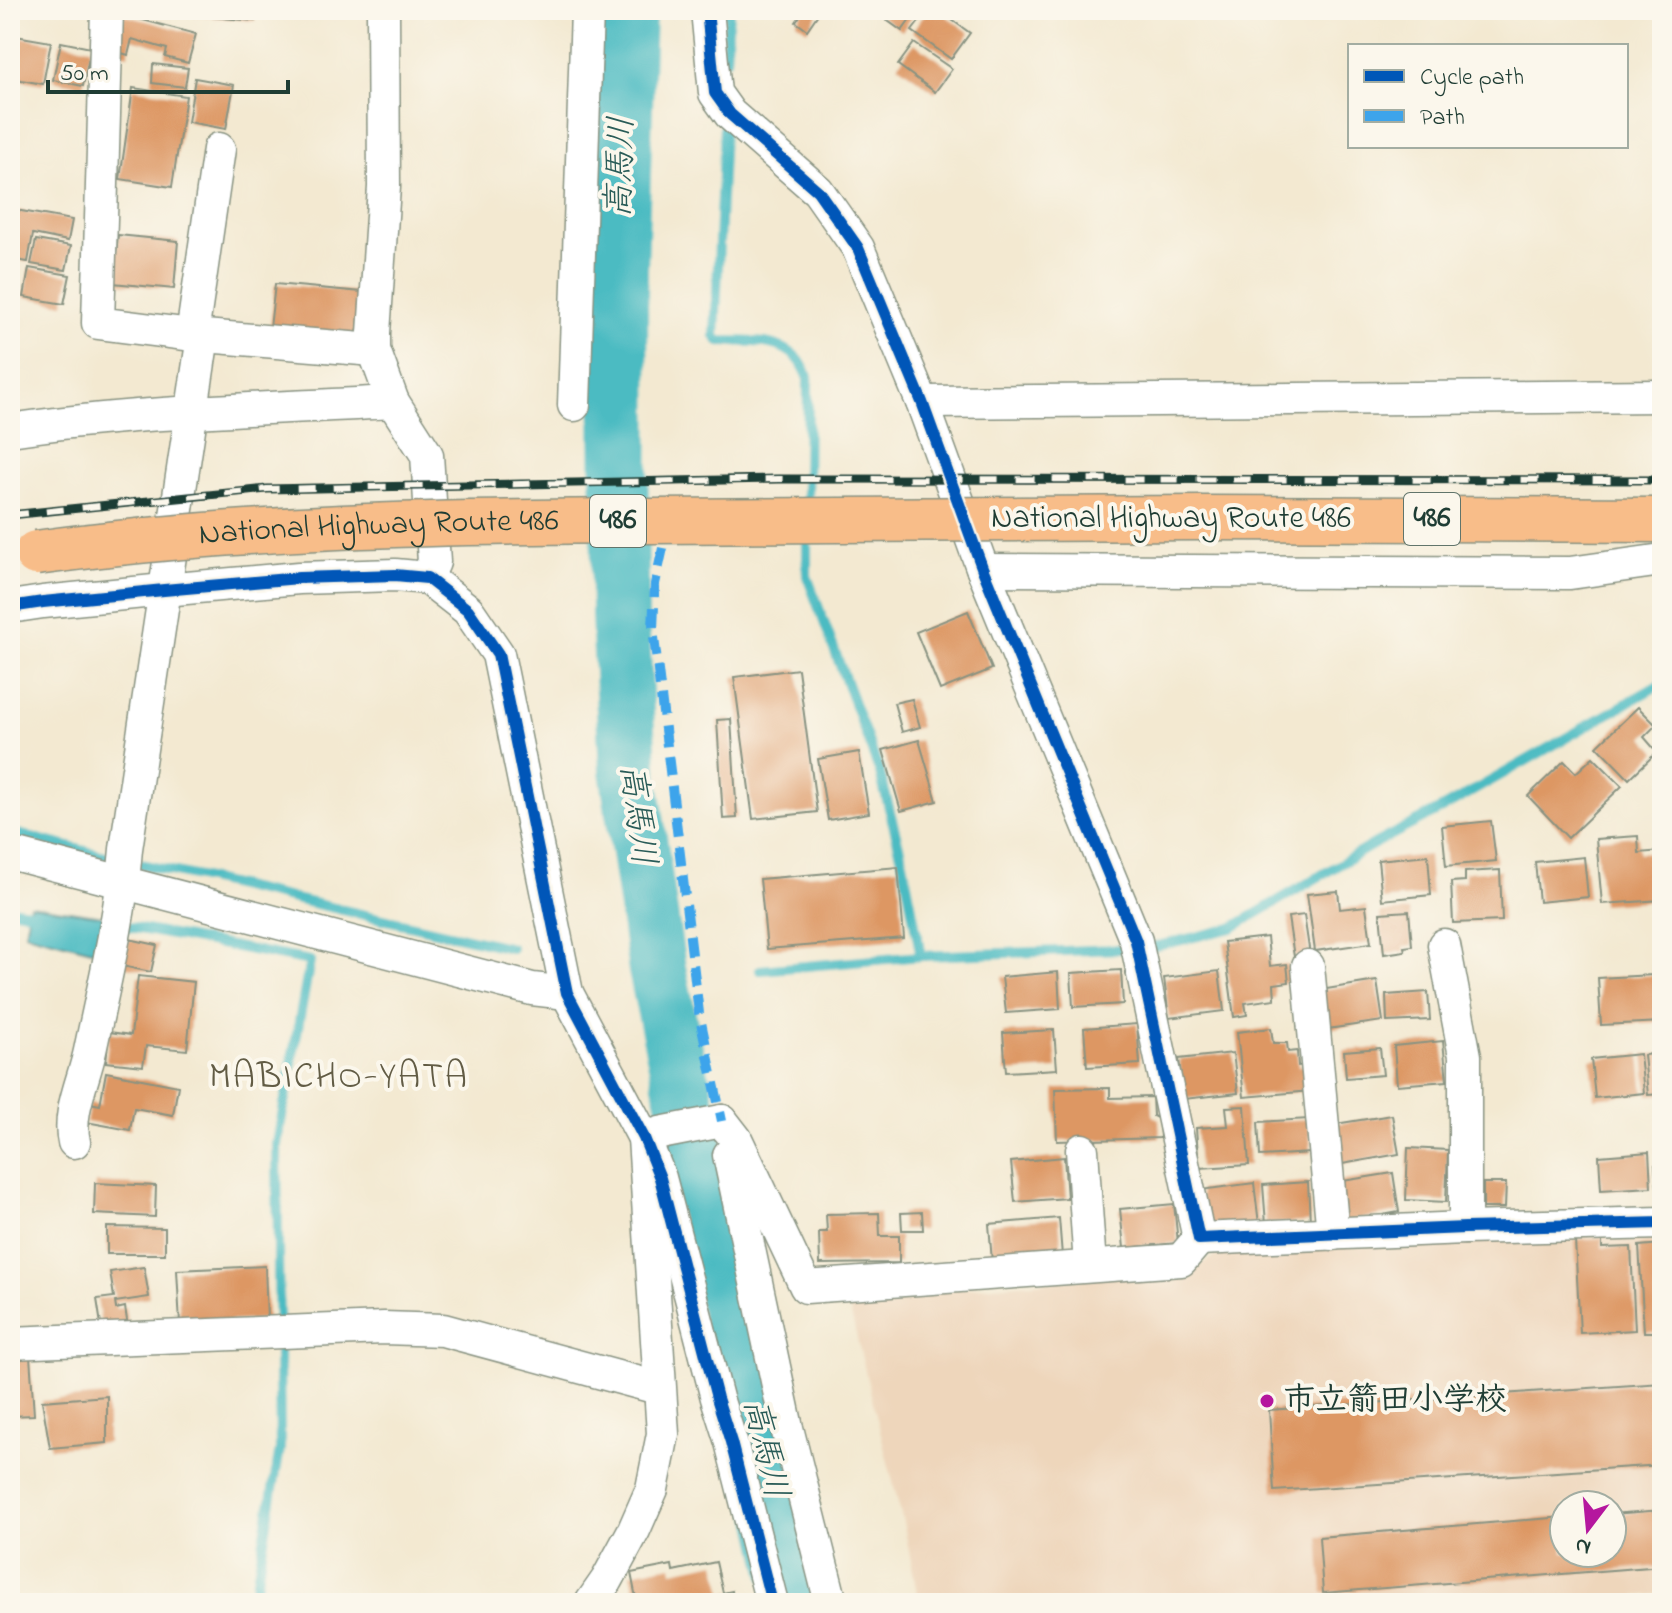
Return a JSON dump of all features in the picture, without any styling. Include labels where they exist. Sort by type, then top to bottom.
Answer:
[{"type":"highway","name":"National Highway Route 486","points":[[23,555],[111,543],[245,531],[535,521],[1202,518],[1662,520]]},
{"type":"street","points":[[107,10],[98,323],[197,336],[374,350]]},
{"type":"street","points":[[383,10],[384,187],[374,350],[393,402],[427,455],[434,549],[434,562],[427,578]]},
{"type":"street","points":[[574,405],[587,10]]},
{"type":"street","points":[[707,10],[715,93],[730,114],[818,191],[858,248],[922,402],[983,570],[1138,949],[1199,1239]]},
{"type":"street","points":[[74,1142],[70,1127],[89,1054],[125,867],[164,590],[193,413],[197,336],[219,149]]},
{"type":"street","points":[[922,402],[1662,396]]},
{"type":"street","points":[[10,430],[46,424],[193,413],[393,402]]},
{"type":"street","points":[[983,570],[1570,573],[1662,560]]},
{"type":"street","points":[[10,607],[164,590],[395,575],[427,578],[468,610],[498,654],[567,993],[652,1135],[660,1178],[772,1603]]},
{"type":"street","points":[[10,853],[125,867],[532,989],[567,993]]},
{"type":"street","points":[[1444,945],[1465,1056],[1465,1228]]},
{"type":"street","points":[[1308,966],[1333,1234]]},
{"type":"street","points":[[652,1135],[715,1122]]},
{"type":"street","points":[[715,1122],[736,1139],[806,1287],[1181,1260],[1199,1239],[1662,1223]]},
{"type":"street","points":[[715,1122],[831,1603]]},
{"type":"street","points":[[591,1603],[614,1568],[652,1489],[663,1434],[658,1388],[652,1135]]},
{"type":"street","points":[[1082,1150],[1090,1266]]},
{"type":"street","points":[[10,1343],[281,1331],[443,1330],[658,1388]]},
{"type":"shaded area","name":"市立箭田小学校","points":[[1662,1231],[1662,1594],[1554,1603],[919,1603],[905,1530],[847,1298],[1191,1270],[1230,1248]]},
{"type":"water","points":[[30,905],[103,916],[96,951],[25,933]]},
{"type":"building","points":[[191,10],[256,10],[255,21],[190,15]]},
{"type":"building","points":[[804,10],[813,10],[818,14],[807,30],[796,22]]},
{"type":"building","points":[[886,10],[917,10],[902,31],[881,16]]},
{"type":"building","points":[[928,10],[938,10],[970,33],[951,59],[912,31]]},
{"type":"building","points":[[124,15],[196,34],[188,63],[165,57],[167,49],[132,39],[128,55],[115,51]]},
{"type":"building","points":[[10,35],[51,42],[43,84],[10,78]]},
{"type":"building","points":[[61,42],[91,48],[83,86],[53,80]]},
{"type":"building","points":[[914,43],[952,69],[935,92],[898,65]]},
{"type":"building","points":[[153,64],[188,68],[185,87],[152,83]]},
{"type":"building","points":[[195,78],[234,85],[226,129],[188,122]]},
{"type":"building","points":[[133,88],[186,96],[172,187],[120,179]]},
{"type":"building","points":[[10,209],[72,220],[68,241],[33,234],[28,262],[10,259]]},
{"type":"building","points":[[118,235],[178,241],[174,289],[113,283]]},
{"type":"building","points":[[36,240],[71,246],[66,270],[31,264]]},
{"type":"building","points":[[29,268],[70,275],[64,304],[24,297]]},
{"type":"building","points":[[275,284],[362,292],[357,337],[270,328]]},
{"type":"building","points":[[968,611],[992,669],[940,690],[916,632]]},
{"type":"building","points":[[798,669],[817,812],[753,819],[734,677]]},
{"type":"building","points":[[912,699],[920,727],[902,732],[894,703]]},
{"type":"building","points":[[1638,707],[1656,725],[1644,737],[1657,752],[1629,779],[1597,746]]},
{"type":"building","points":[[731,719],[737,818],[723,819],[717,720]]},
{"type":"building","points":[[919,740],[937,801],[901,811],[883,750]]},
{"type":"building","points":[[859,752],[869,813],[828,820],[818,759]]},
{"type":"building","points":[[1593,757],[1622,786],[1568,838],[1528,796],[1564,761],[1576,773]]},
{"type":"building","points":[[1491,821],[1496,861],[1446,866],[1442,826]]},
{"type":"building","points":[[1638,836],[1639,853],[1662,851],[1662,900],[1602,904],[1596,839]]},
{"type":"building","points":[[1428,855],[1431,895],[1382,900],[1378,860]]},
{"type":"building","points":[[1584,857],[1588,897],[1539,902],[1535,862]]},
{"type":"building","points":[[898,867],[904,938],[767,949],[760,879]]},
{"type":"building","points":[[1500,870],[1502,921],[1453,923],[1451,882],[1465,881],[1465,872]]},
{"type":"building","points":[[1338,891],[1340,909],[1366,906],[1371,943],[1315,951],[1307,894]]},
{"type":"building","points":[[1409,911],[1412,946],[1404,947],[1405,951],[1384,954],[1380,913]]},
{"type":"building","points":[[1304,915],[1310,955],[1294,957],[1288,917]]},
{"type":"building","points":[[1267,937],[1270,966],[1287,964],[1289,982],[1274,984],[1275,999],[1245,1003],[1247,1015],[1234,1017],[1224,942]]},
{"type":"building","points":[[129,939],[157,945],[151,972],[122,966]]},
{"type":"building","points":[[1662,950],[1662,1022],[1601,1025],[1598,978],[1653,975],[1652,951]]},
{"type":"building","points":[[1121,970],[1123,1004],[1073,1007],[1071,973]]},
{"type":"building","points":[[1219,971],[1224,1011],[1169,1018],[1164,978]]},
{"type":"building","points":[[1058,972],[1060,1009],[1006,1013],[1002,977]]},
{"type":"building","points":[[138,976],[194,982],[187,1050],[146,1046],[143,1066],[106,1062],[109,1032],[131,1035]]},
{"type":"building","points":[[1377,981],[1383,1021],[1327,1029],[1320,990]]},
{"type":"building","points":[[1428,992],[1430,1020],[1387,1022],[1386,995]]},
{"type":"building","points":[[1137,1024],[1140,1064],[1087,1067],[1084,1028]]},
{"type":"building","points":[[1271,1028],[1273,1043],[1287,1043],[1288,1052],[1297,1051],[1298,1066],[1307,1065],[1310,1091],[1244,1097],[1237,1032]]},
{"type":"building","points":[[1054,1030],[1057,1069],[1006,1072],[1003,1033]]},
{"type":"building","points":[[1443,1041],[1447,1081],[1397,1085],[1394,1046]]},
{"type":"building","points":[[1380,1048],[1383,1075],[1346,1078],[1344,1051]]},
{"type":"building","points":[[1233,1053],[1238,1093],[1184,1099],[1179,1059]]},
{"type":"building","points":[[1662,1053],[1662,1094],[1648,1095],[1644,1055]]},
{"type":"building","points":[[1640,1054],[1644,1093],[1595,1098],[1591,1059]]},
{"type":"building","points":[[106,1072],[178,1086],[173,1115],[134,1108],[130,1130],[86,1122],[90,1103],[100,1105]]},
{"type":"building","points":[[1110,1088],[1110,1098],[1152,1097],[1153,1116],[1159,1119],[1160,1138],[1057,1141],[1055,1089]]},
{"type":"building","points":[[1245,1106],[1249,1165],[1199,1168],[1196,1128],[1228,1126],[1226,1107]]},
{"type":"building","points":[[1392,1115],[1399,1154],[1342,1164],[1335,1124]]},
{"type":"building","points":[[1309,1119],[1311,1153],[1260,1156],[1258,1122]]},
{"type":"building","points":[[1408,1148],[1448,1150],[1446,1202],[1406,1200]]},
{"type":"building","points":[[1649,1152],[1651,1187],[1601,1190],[1599,1156]]},
{"type":"building","points":[[1064,1157],[1067,1198],[1015,1202],[1011,1162]]},
{"type":"building","points":[[1655,1165],[1662,1165],[1662,1198],[1658,1199]]},
{"type":"building","points":[[1393,1173],[1399,1212],[1343,1222],[1336,1182]]},
{"type":"building","points":[[1308,1182],[1310,1222],[1266,1224],[1263,1185]]},
{"type":"building","points":[[95,1183],[156,1186],[155,1217],[94,1214]]},
{"type":"building","points":[[1254,1183],[1259,1224],[1205,1230],[1200,1190]]},
{"type":"building","points":[[1483,1183],[1506,1183],[1505,1208],[1483,1208]]},
{"type":"building","points":[[1174,1204],[1178,1243],[1124,1248],[1120,1209]]},
{"type":"building","points":[[922,1212],[923,1230],[902,1230],[901,1213]]},
{"type":"building","points":[[879,1213],[880,1236],[899,1236],[899,1263],[820,1264],[819,1232],[827,1232],[826,1214]]},
{"type":"building","points":[[1059,1218],[1062,1256],[992,1262],[989,1224]]},
{"type":"building","points":[[107,1227],[165,1228],[165,1254],[107,1254]]},
{"type":"building","points":[[1602,1238],[1602,1248],[1631,1247],[1635,1330],[1580,1333],[1575,1240]]},
{"type":"building","points":[[1662,1244],[1662,1332],[1644,1332],[1639,1246]]},
{"type":"building","points":[[265,1266],[267,1319],[180,1324],[177,1270]]},
{"type":"building","points":[[144,1267],[149,1297],[115,1302],[116,1309],[125,1307],[128,1327],[102,1331],[97,1299],[114,1297],[110,1272]]},
{"type":"building","points":[[30,1356],[34,1415],[10,1416],[10,1358]]},
{"type":"building","points":[[1662,1383],[1662,1465],[1274,1491],[1269,1410]]},
{"type":"building","points":[[107,1396],[107,1443],[50,1448],[42,1401]]},
{"type":"building","points":[[1662,1510],[1662,1566],[1628,1569],[1628,1513]]},
{"type":"building","points":[[1548,1518],[1548,1569],[1624,1569],[1323,1593],[1319,1537]]},
{"type":"building","points":[[716,1562],[723,1593],[732,1591],[734,1603],[637,1603],[631,1573],[672,1565],[673,1571]]},
{"type":"waterway","name":"高馬川","points":[[627,10],[619,270],[620,614],[628,769],[657,969],[798,1603]]},
{"type":"waterway","points":[[726,59],[729,10]]},
{"type":"waterway","points":[[724,128],[715,336],[719,341],[761,342],[782,347],[799,361],[808,376],[807,508]]},
{"type":"waterway","points":[[807,528],[807,576],[880,773],[903,862],[921,956]]},
{"type":"waterway","points":[[760,970],[921,956],[1149,948],[1232,928],[1374,844],[1662,683]]},
{"type":"waterway","points":[[10,832],[511,948]]},
{"type":"waterway","points":[[10,909],[40,914]]},
{"type":"waterway","points":[[119,925],[310,961],[277,1144],[280,1449],[253,1603]]},
{"type":"waterway","name":"高馬川","points":[[643,967],[670,969]]},
{"type":"railway","points":[[10,515],[267,489],[779,479],[1662,480]]},
{"type":"marked path","points":[[663,548],[655,584],[653,629],[699,1013],[722,1121]]},
{"type":"cycle path","points":[[707,10],[715,93],[730,114],[818,191],[858,248],[922,402],[983,570],[1136,941],[1199,1239],[1662,1223]]},
{"type":"cycle path","points":[[10,607],[299,578],[395,575],[427,578],[468,610],[498,654],[567,993],[644,1138],[660,1178],[772,1603]]},
{"type":"place","name":"市立箭田小学校","points":[[1267,1401]]},
{"type":"district","name":"MABICHO-YATA","points":[[339,1078]]}]
